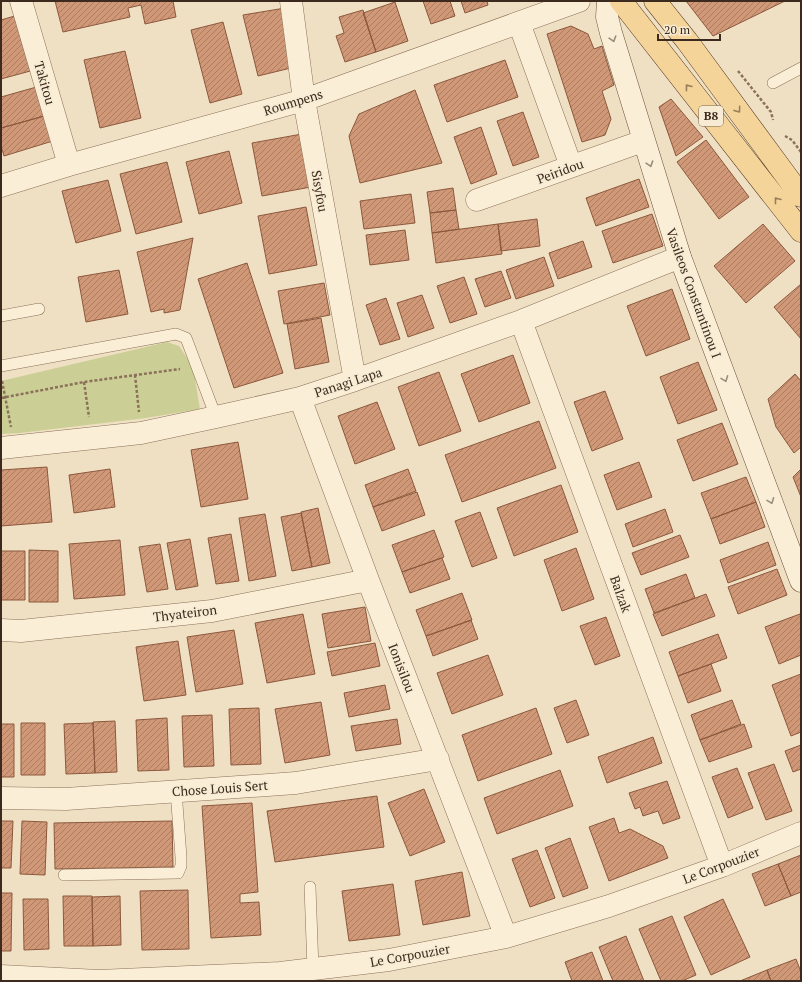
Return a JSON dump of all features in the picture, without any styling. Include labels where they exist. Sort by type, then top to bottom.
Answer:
[{"type":"main road","name":"B8","points":[[621,1],[801,231]]},
{"type":"main road","name":"B8","points":[[655,1],[687,41],[801,196]]},
{"type":"street","name":"Takitou","points":[[21,1],[69,165]]},
{"type":"street","name":"Sisyfou","points":[[291,1],[304,100],[355,380]]},
{"type":"street","name":"Roumpens","points":[[1,186],[69,165],[304,100],[579,1]]},
{"type":"street","name":"Vasileos Constantinou I","points":[[608,1],[607,17],[643,141],[680,257],[801,581]]},
{"type":"street","points":[[519,22],[571,166]]},
{"type":"street","name":"Peiridou","points":[[477,200],[643,141]]},
{"type":"street","name":"Panagi Lapa","points":[[8,448],[141,432],[300,398],[521,321],[680,257]]},
{"type":"street","name":"Balzak","points":[[521,321],[722,866]]},
{"type":"street","name":"Ionisilou","points":[[300,398],[368,580],[506,937]]},
{"type":"street","name":"Thyateiron","points":[[1,630],[21,631],[212,611],[368,580]]},
{"type":"street","name":"Chose Louis Sert","points":[[1,798],[66,799],[296,784],[438,759]]},
{"type":"street","name":"Le Corpouzier","points":[[1,976],[99,980],[280,973],[389,960],[506,937],[609,906],[722,866],[801,833]]},
{"type":"lane","points":[[773,83],[801,68]]},
{"type":"lane","points":[[1,316],[39,309]]},
{"type":"lane","points":[[1,366],[176,334],[186,338],[216,417]]},
{"type":"lane","points":[[64,875],[178,873],[181,866],[181,857],[176,791]]},
{"type":"lane","points":[[310,886],[313,969]]},
{"type":"path","points":[[1,398],[84,382],[197,367]]},
{"type":"path","points":[[1,374],[5,397],[8,448]]},
{"type":"path","points":[[135,375],[141,432]]},
{"type":"path","points":[[84,382],[92,439]]},
{"type":"green space","points":[[167,342],[179,346],[193,367],[200,409],[146,418],[1,434],[1,381]]},
{"type":"building","points":[[55,1],[173,1],[176,17],[145,24],[141,5],[128,8],[130,17],[63,32]]},
{"type":"building","points":[[423,1],[450,1],[455,16],[431,24]]},
{"type":"building","points":[[461,1],[487,1],[488,5],[465,13]]},
{"type":"building","points":[[686,1],[785,1],[713,36]]},
{"type":"building","points":[[395,2],[408,41],[376,52],[363,13]]},
{"type":"building","points":[[285,8],[295,67],[258,76],[243,15]]},
{"type":"building","points":[[363,10],[376,52],[345,62],[336,36],[344,33],[339,17]]},
{"type":"building","points":[[18,15],[34,70],[1,79],[1,20]]},
{"type":"building","points":[[223,22],[242,94],[210,103],[191,30]]},
{"type":"building","points":[[571,26],[588,34],[594,49],[602,46],[614,85],[602,91],[611,119],[605,135],[582,142],[547,34]]},
{"type":"building","points":[[125,51],[141,118],[100,128],[84,60]]},
{"type":"building","points":[[505,60],[518,97],[447,122],[434,85]]},
{"type":"building","points":[[40,86],[48,115],[1,128],[1,97]]},
{"type":"building","points":[[415,90],[442,163],[360,183],[349,136],[359,114]]},
{"type":"building","points":[[671,99],[703,137],[676,156],[659,107]]},
{"type":"building","points":[[523,112],[539,157],[513,166],[497,121]]},
{"type":"building","points":[[48,115],[56,140],[4,156],[1,146],[1,128]]},
{"type":"building","points":[[481,127],[497,174],[471,184],[454,137]]},
{"type":"building","points":[[302,134],[311,187],[262,196],[252,143]]},
{"type":"building","points":[[706,140],[749,197],[719,219],[677,162]]},
{"type":"building","points":[[229,151],[242,203],[199,214],[186,162]]},
{"type":"building","points":[[167,162],[182,222],[136,234],[120,174]]},
{"type":"building","points":[[639,179],[649,207],[596,226],[586,198]]},
{"type":"building","points":[[108,180],[121,231],[76,243],[62,191]]},
{"type":"building","points":[[453,188],[456,210],[430,213],[427,192]]},
{"type":"building","points":[[411,194],[415,223],[364,229],[360,201]]},
{"type":"building","points":[[306,207],[317,265],[269,274],[258,216]]},
{"type":"building","points":[[456,210],[459,229],[432,233],[430,213]]},
{"type":"building","points":[[652,214],[663,246],[613,263],[602,231]]},
{"type":"building","points":[[537,219],[540,246],[501,251],[498,224]]},
{"type":"building","points":[[498,224],[502,254],[436,263],[432,233]]},
{"type":"building","points":[[763,224],[795,261],[746,303],[714,266]]},
{"type":"building","points":[[405,230],[409,260],[370,265],[366,235]]},
{"type":"building","points":[[193,238],[180,310],[164,313],[164,309],[151,312],[137,252]]},
{"type":"building","points":[[583,241],[592,267],[558,279],[549,253]]},
{"type":"building","points":[[544,257],[554,286],[516,299],[506,270]]},
{"type":"building","points":[[247,263],[283,373],[234,388],[198,279]]},
{"type":"building","points":[[119,270],[128,314],[86,322],[78,277]]},
{"type":"building","points":[[501,271],[511,298],[485,307],[475,279]]},
{"type":"building","points":[[464,277],[477,314],[450,323],[437,286]]},
{"type":"building","points":[[324,283],[330,315],[284,324],[278,291]]},
{"type":"building","points":[[801,284],[801,339],[774,307]]},
{"type":"building","points":[[672,289],[690,339],[646,356],[627,306]]},
{"type":"building","points":[[422,295],[434,328],[408,337],[397,303]]},
{"type":"building","points":[[386,298],[400,339],[380,345],[366,305]]},
{"type":"building","points":[[321,318],[329,362],[295,369],[287,324]]},
{"type":"building","points":[[513,355],[530,403],[479,422],[461,374]]},
{"type":"building","points":[[698,362],[717,410],[678,424],[660,377]]},
{"type":"building","points":[[439,372],[461,431],[419,446],[398,387]]},
{"type":"building","points":[[795,374],[801,381],[801,447],[794,453],[776,427],[768,399]]},
{"type":"building","points":[[605,391],[623,439],[592,451],[574,402]]},
{"type":"building","points":[[377,402],[395,449],[355,464],[338,416]]},
{"type":"building","points":[[539,421],[556,468],[462,502],[445,455]]},
{"type":"building","points":[[722,423],[738,464],[693,481],[677,440]]},
{"type":"building","points":[[238,442],[248,499],[201,507],[191,450]]},
{"type":"building","points":[[639,462],[652,497],[617,510],[604,475]]},
{"type":"building","points":[[47,467],[52,522],[1,526],[1,470]]},
{"type":"building","points":[[110,469],[115,507],[74,513],[69,475]]},
{"type":"building","points":[[408,469],[416,491],[373,507],[365,485]]},
{"type":"building","points":[[801,469],[801,497],[793,477]]},
{"type":"building","points":[[746,477],[756,502],[711,519],[701,493]]},
{"type":"building","points":[[561,485],[578,532],[514,556],[497,508]]},
{"type":"building","points":[[417,492],[425,515],[382,531],[373,507]]},
{"type":"building","points":[[756,502],[765,527],[720,544],[711,519]]},
{"type":"building","points":[[318,508],[330,563],[312,567],[301,512]]},
{"type":"building","points":[[665,509],[673,532],[633,547],[625,524]]},
{"type":"building","points":[[480,512],[497,558],[472,567],[455,521]]},
{"type":"building","points":[[301,513],[312,567],[292,571],[281,517]]},
{"type":"building","points":[[265,514],[276,576],[249,581],[239,518]]},
{"type":"building","points":[[434,530],[444,557],[402,572],[392,545]]},
{"type":"building","points":[[231,534],[239,581],[216,584],[208,538]]},
{"type":"building","points":[[680,535],[689,557],[641,575],[632,553]]},
{"type":"building","points":[[190,539],[198,586],[176,590],[167,543]]},
{"type":"building","points":[[120,540],[125,595],[74,599],[69,544]]},
{"type":"building","points":[[768,542],[776,565],[728,583],[720,560]]},
{"type":"building","points":[[160,544],[168,589],[147,592],[139,547]]},
{"type":"building","points":[[576,548],[594,599],[562,611],[544,560]]},
{"type":"building","points":[[29,550],[58,551],[58,602],[29,602]]},
{"type":"building","points":[[1,551],[25,551],[25,600],[1,600]]},
{"type":"building","points":[[442,558],[450,579],[410,593],[402,572]]},
{"type":"building","points":[[777,569],[787,595],[738,614],[728,587]]},
{"type":"building","points":[[686,574],[695,598],[654,613],[645,589]]},
{"type":"building","points":[[462,593],[472,620],[426,636],[416,610]]},
{"type":"building","points":[[706,594],[715,616],[662,636],[653,614]]},
{"type":"building","points":[[365,607],[371,641],[328,648],[322,614]]},
{"type":"building","points":[[303,614],[315,674],[267,683],[255,623]]},
{"type":"building","points":[[800,614],[801,655],[779,664],[765,627]]},
{"type":"building","points":[[606,617],[620,656],[595,665],[580,626]]},
{"type":"building","points":[[471,620],[478,639],[433,656],[426,636]]},
{"type":"building","points":[[234,630],[243,684],[196,692],[187,637]]},
{"type":"building","points":[[718,634],[727,658],[678,676],[669,652]]},
{"type":"building","points":[[178,641],[186,695],[144,701],[136,647]]},
{"type":"building","points":[[375,643],[380,666],[332,676],[327,652]]},
{"type":"building","points":[[488,655],[503,695],[452,714],[437,673]]},
{"type":"building","points":[[711,664],[721,691],[688,703],[678,676]]},
{"type":"building","points":[[801,674],[801,732],[791,736],[772,685]]},
{"type":"building","points":[[385,685],[390,709],[349,717],[344,693]]},
{"type":"building","points":[[576,700],[589,735],[567,743],[554,708]]},
{"type":"building","points":[[732,700],[741,724],[700,740],[691,715]]},
{"type":"building","points":[[321,702],[330,755],[285,763],[275,709]]},
{"type":"building","points":[[259,708],[261,764],[231,765],[229,709]]},
{"type":"building","points":[[536,708],[552,754],[478,781],[462,735]]},
{"type":"building","points":[[212,715],[214,766],[184,767],[182,716]]},
{"type":"building","points":[[167,718],[169,770],[138,771],[136,720]]},
{"type":"building","points":[[397,719],[401,744],[356,751],[351,726]]},
{"type":"building","points":[[115,721],[117,772],[95,773],[93,722]]},
{"type":"building","points":[[21,723],[45,723],[45,775],[21,775]]},
{"type":"building","points":[[93,723],[95,773],[66,774],[64,724]]},
{"type":"building","points":[[1,724],[14,724],[14,777],[1,777]]},
{"type":"building","points":[[744,724],[752,747],[709,762],[700,740]]},
{"type":"building","points":[[653,737],[662,763],[607,783],[598,757]]},
{"type":"building","points":[[801,745],[801,769],[793,772],[785,751]]},
{"type":"building","points":[[774,764],[792,811],[766,820],[748,773]]},
{"type":"building","points":[[737,768],[753,808],[728,818],[712,777]]},
{"type":"building","points":[[560,770],[573,806],[497,834],[484,798]]},
{"type":"building","points":[[667,781],[680,818],[663,824],[658,811],[643,816],[640,807],[635,809],[629,793]]},
{"type":"building","points":[[424,789],[445,842],[410,856],[388,803]]},
{"type":"building","points":[[377,796],[384,847],[275,862],[267,811]]},
{"type":"building","points":[[252,803],[258,892],[240,894],[240,903],[259,902],[261,935],[211,938],[202,806]]},
{"type":"building","points":[[614,818],[619,833],[630,829],[663,846],[668,858],[609,881],[589,827]]},
{"type":"building","points":[[1,821],[13,821],[11,868],[1,868]]},
{"type":"building","points":[[22,821],[47,822],[45,875],[20,874]]},
{"type":"building","points":[[172,821],[173,867],[55,869],[54,823]]},
{"type":"building","points":[[570,838],[588,888],[563,897],[545,848]]},
{"type":"building","points":[[537,850],[555,898],[530,907],[512,859]]},
{"type":"building","points":[[801,855],[801,892],[791,896],[778,864]]},
{"type":"building","points":[[778,864],[791,896],[765,906],[752,874]]},
{"type":"building","points":[[462,872],[470,916],[423,925],[415,881]]},
{"type":"building","points":[[393,884],[400,935],[349,941],[342,891]]},
{"type":"building","points":[[188,890],[189,949],[142,950],[140,891]]},
{"type":"building","points":[[1,893],[12,893],[11,951],[1,951]]},
{"type":"building","points":[[63,896],[92,896],[93,946],[64,946]]},
{"type":"building","points":[[120,896],[121,945],[93,946],[92,897]]},
{"type":"building","points":[[23,899],[48,899],[49,949],[24,950]]},
{"type":"building","points":[[723,899],[750,957],[711,975],[684,917]]},
{"type":"building","points":[[672,916],[696,975],[682,981],[661,981],[639,929]]},
{"type":"building","points":[[626,936],[644,981],[613,981],[599,947]]},
{"type":"building","points":[[592,952],[603,981],[572,981],[565,962]]},
{"type":"building","points":[[796,959],[801,972],[801,981],[771,981],[767,970]]},
{"type":"building","points":[[767,970],[771,981],[740,981]]}]
